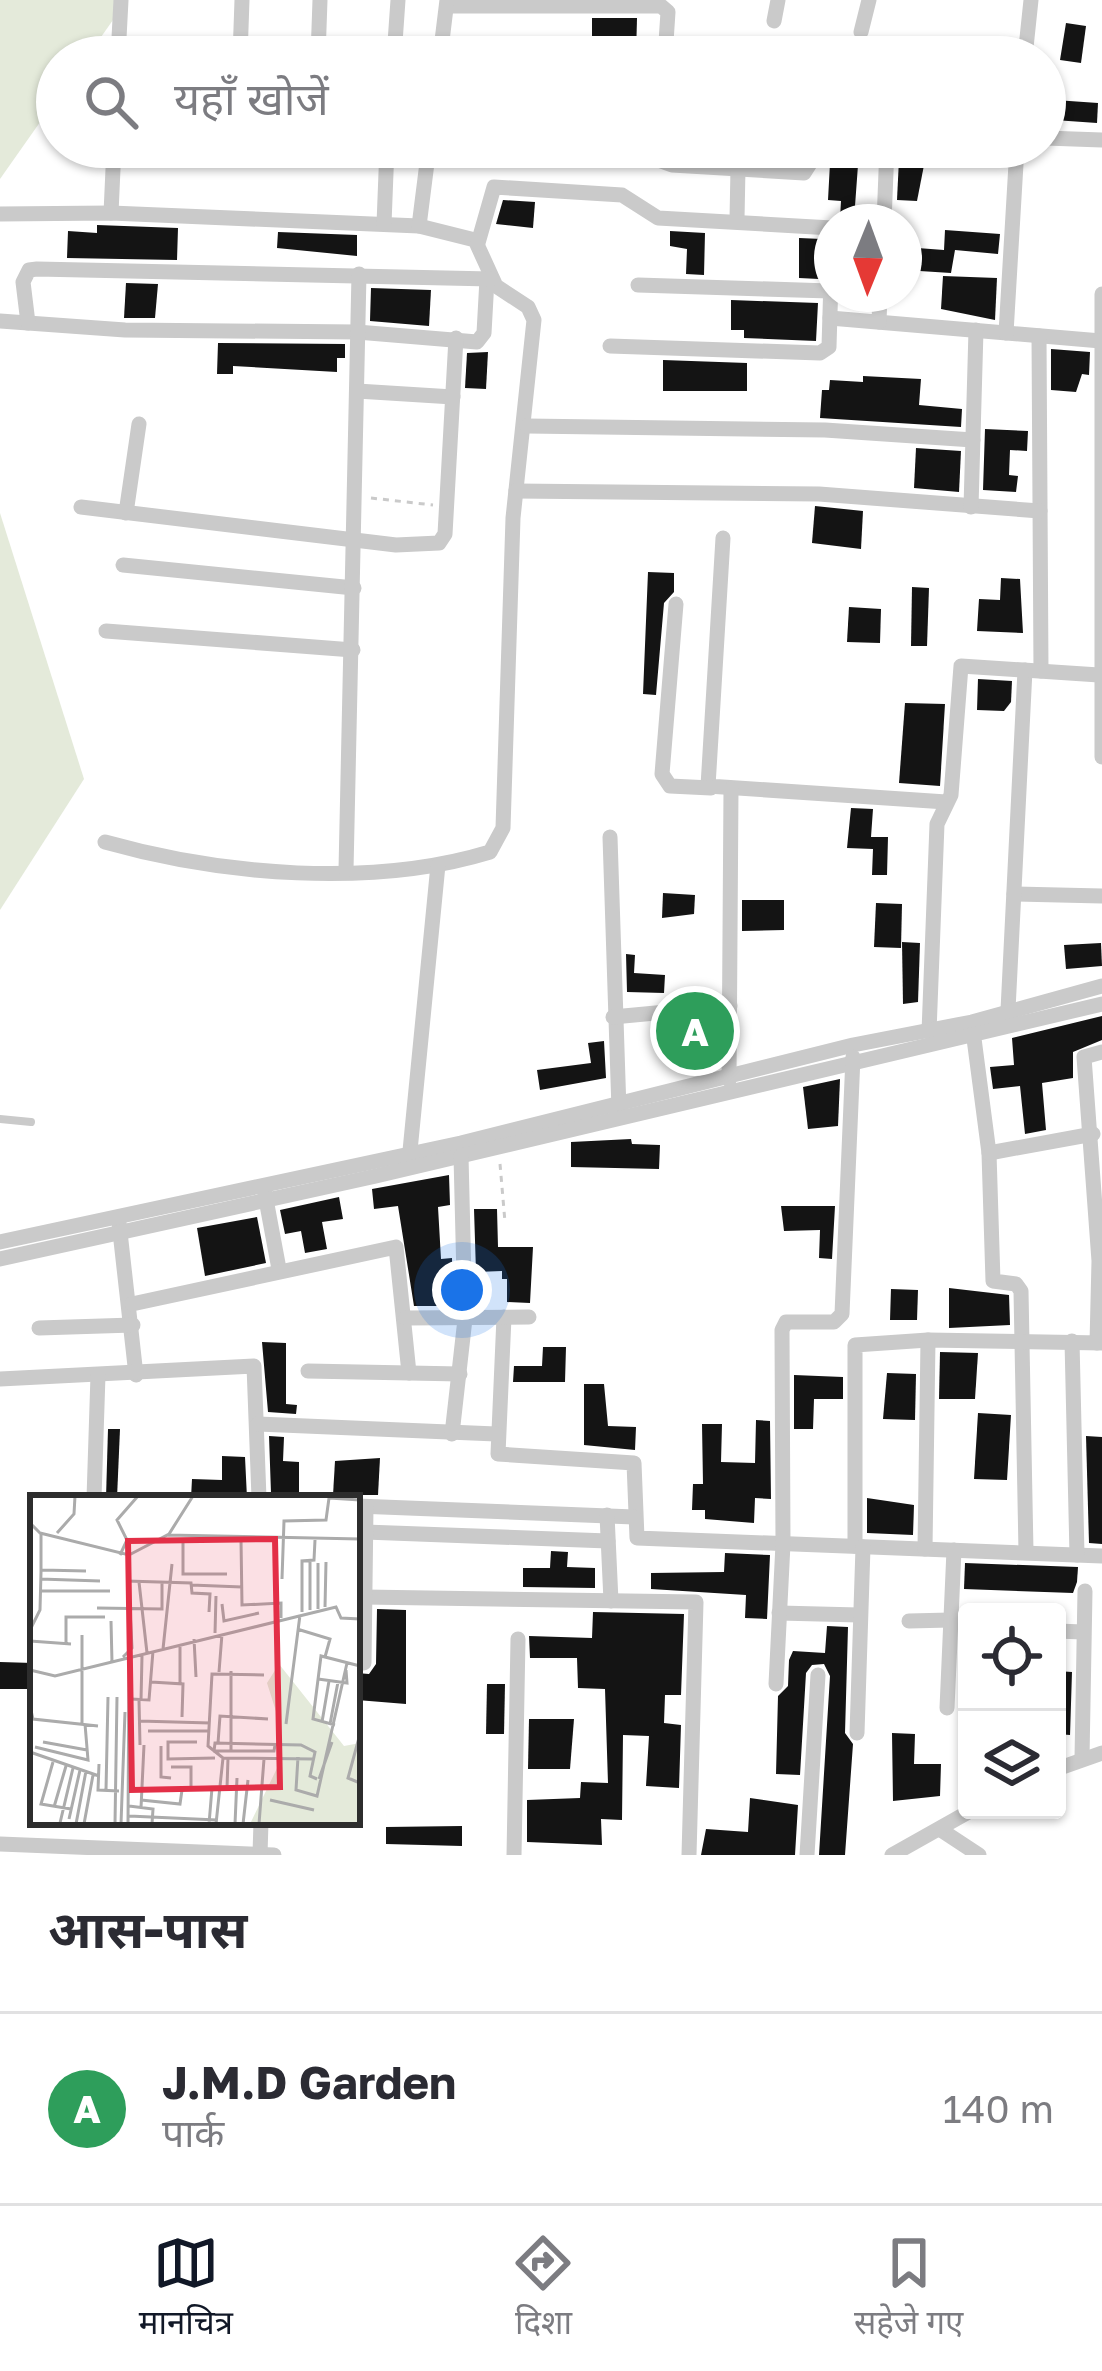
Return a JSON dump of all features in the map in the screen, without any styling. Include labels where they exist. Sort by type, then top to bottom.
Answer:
[{"type":"street","points":[[119,36],[121,0]]},
{"type":"street","points":[[241,36],[242,0]]},
{"type":"street","points":[[319,36],[320,0]]},
{"type":"street","points":[[395,36],[398,0]]},
{"type":"street","points":[[775,21],[778,0]]},
{"type":"street","points":[[861,32],[869,0]]},
{"type":"street","points":[[1027,36],[1030,0]]},
{"type":"street","points":[[443,36],[447,3],[670,4],[667,36]]},
{"type":"street","points":[[1066,139],[1102,140]]},
{"type":"street","points":[[111,213],[113,168]]},
{"type":"street","points":[[384,224],[386,168]]},
{"type":"street","points":[[419,226],[426,168]]},
{"type":"street","points":[[736,219],[738,168],[804,173],[807,168]]},
{"type":"street","points":[[885,204],[886,168]]},
{"type":"street","points":[[1006,333],[1016,168]]},
{"type":"street","points":[[0,321],[125,330],[482,338],[489,279],[478,243],[494,187],[627,196],[658,218],[814,226]]},
{"type":"street","points":[[0,214],[111,213],[419,226],[478,243]]},
{"type":"street","points":[[28,323],[23,282],[29,270],[37,269],[489,279],[528,307],[534,320],[527,426],[516,490],[503,828],[490,852],[438,865],[266,869],[150,855],[104,842]]},
{"type":"street","points":[[346,870],[359,274]]},
{"type":"street","points":[[638,285],[814,291]]},
{"type":"street","points":[[1102,293],[1102,758]]},
{"type":"street","points":[[610,346],[820,353],[829,346],[830,312]]},
{"type":"street","points":[[879,312],[879,322]]},
{"type":"street","points":[[830,318],[1101,341]]},
{"type":"street","points":[[971,507],[976,330]]},
{"type":"street","points":[[1008,1010],[1033,670],[1040,511],[1040,335]]},
{"type":"street","points":[[81,507],[434,546],[445,534],[456,338]]},
{"type":"street","points":[[357,391],[453,397]]},
{"type":"street","points":[[127,513],[139,424]]},
{"type":"street","points":[[527,426],[825,430],[973,440]]},
{"type":"street","points":[[516,490],[819,494],[1040,511]]},
{"type":"street","points":[[711,788],[707,782],[722,538]]},
{"type":"street","points":[[123,565],[354,588]]},
{"type":"street","points":[[676,604],[663,779],[670,786],[946,802]]},
{"type":"street","points":[[106,631],[353,650]]},
{"type":"street","points":[[929,1032],[937,824],[946,802],[961,666],[1100,675]]},
{"type":"street","points":[[729,1083],[731,789]]},
{"type":"street","points":[[610,837],[619,1111]]},
{"type":"street","points":[[409,1161],[438,865]]},
{"type":"street","points":[[1014,894],[1102,896]]},
{"type":"street","points":[[0,1242],[119,1224],[409,1161],[729,1083],[853,1045],[973,1029],[1008,1010],[1102,986]]},
{"type":"street","points":[[729,1083],[852,1063],[973,1029],[1102,1004]]},
{"type":"street","points":[[613,1016],[730,1006]]},
{"type":"street","points":[[973,1029],[989,1153],[993,1281],[1016,1284],[1022,1291],[1027,1552]]},
{"type":"street","points":[[776,1684],[783,1544],[782,1330],[786,1322],[834,1322],[842,1313],[853,1045]]},
{"type":"street","points":[[857,1733],[855,1346],[928,1340],[1099,1343],[1095,1066],[1085,1055],[1102,1052]]},
{"type":"street","points":[[409,1161],[499,1147],[619,1111]]},
{"type":"street","points":[[989,1153],[1093,1134]]},
{"type":"street","points":[[452,1434],[465,1319],[461,1156]]},
{"type":"street","points":[[265,1193],[279,1269]]},
{"type":"street","points":[[0,1259],[119,1224]]},
{"type":"street","points":[[119,1224],[132,1304],[136,1375]]},
{"type":"street","points":[[132,1304],[396,1247],[409,1373]]},
{"type":"street","points":[[504,1317],[496,1435],[500,1455],[631,1461],[636,1468],[637,1538],[1102,1556]]},
{"type":"street","points":[[406,1318],[529,1317]]},
{"type":"street","points":[[39,1328],[133,1325]]},
{"type":"street","points":[[926,1549],[928,1340]]},
{"type":"street","points":[[1072,1341],[1077,1555]]},
{"type":"street","points":[[0,1379],[254,1366],[259,1495]]},
{"type":"street","points":[[308,1371],[460,1374]]},
{"type":"street","points":[[94,1495],[98,1375]]},
{"type":"street","points":[[258,1424],[496,1435]]},
{"type":"street","points":[[364,1664],[361,1506],[634,1517]]},
{"type":"street","points":[[607,1515],[611,1600]]},
{"type":"street","points":[[365,1532],[608,1541]]},
{"type":"street","points":[[947,1708],[954,1550]]},
{"type":"street","points":[[1082,1758],[1085,1591]]},
{"type":"street","points":[[364,1598],[697,1602],[689,1855]]},
{"type":"street","points":[[779,1612],[859,1615]]},
{"type":"street","points":[[909,1621],[950,1620]]},
{"type":"street","points":[[1066,1631],[1084,1632]]},
{"type":"street","points":[[514,1855],[518,1639]]},
{"type":"street","points":[[807,1855],[818,1675]]},
{"type":"street","points":[[1066,1765],[1102,1754]]},
{"type":"street","points":[[892,1855],[958,1819]]},
{"type":"street","points":[[941,1830],[979,1855]]},
{"type":"street","points":[[0,1844],[274,1855]]},
{"type":"lane","points":[[0,1119],[32,1122]]},
{"type":"path","points":[[368,498],[447,506]]},
{"type":"path","points":[[499,1147],[505,1222]]},
{"type":"green space","points":[[0,0],[127,0],[102,36],[36,36],[36,128],[0,179]]},
{"type":"green space","points":[[0,513],[84,779],[0,910]]},
{"type":"building","points":[[592,18],[637,18],[637,36],[592,36]]},
{"type":"building","points":[[1066,23],[1086,26],[1081,63],[1066,61]]},
{"type":"building","points":[[1066,101],[1098,103],[1097,123],[1066,121]]},
{"type":"building","points":[[830,168],[858,168],[855,204],[828,200]]},
{"type":"building","points":[[899,168],[923,168],[917,201],[897,200]]},
{"type":"building","points":[[503,200],[535,202],[533,228],[496,224]]},
{"type":"building","points":[[97,225],[178,228],[177,260],[67,258],[68,231],[97,233]]},
{"type":"building","points":[[945,230],[1000,234],[998,254],[955,250],[951,273],[922,271],[922,248],[944,250]]},
{"type":"building","points":[[670,231],[705,233],[704,275],[686,274],[687,249],[670,246]]},
{"type":"building","points":[[278,232],[357,235],[357,256],[277,248]]},
{"type":"building","points":[[799,238],[814,239],[814,279],[799,278]]},
{"type":"building","points":[[943,276],[997,278],[995,320],[941,309]]},
{"type":"building","points":[[126,283],[158,284],[155,318],[124,318]]},
{"type":"building","points":[[371,288],[431,290],[429,326],[370,321]]},
{"type":"building","points":[[731,300],[814,303],[818,312],[816,341],[744,338],[744,330],[731,330]]},
{"type":"building","points":[[218,343],[345,344],[345,358],[337,358],[337,372],[233,366],[233,374],[217,374]]},
{"type":"building","points":[[1051,349],[1090,352],[1089,375],[1082,374],[1076,392],[1051,390]]},
{"type":"building","points":[[488,352],[486,389],[465,388],[467,353]]},
{"type":"building","points":[[663,360],[747,363],[747,391],[663,391]]},
{"type":"building","points":[[863,376],[921,379],[919,405],[962,409],[961,427],[820,418],[822,390],[829,390],[830,380],[863,382]]},
{"type":"building","points":[[985,429],[1028,431],[1027,451],[1010,450],[1009,475],[1018,476],[1016,492],[983,490]]},
{"type":"building","points":[[916,448],[961,451],[959,492],[914,488]]},
{"type":"building","points":[[815,506],[863,511],[861,549],[812,543]]},
{"type":"building","points":[[648,572],[674,573],[674,592],[664,603],[656,695],[643,694]]},
{"type":"building","points":[[1001,578],[1020,579],[1023,633],[977,631],[979,599],[1000,600]]},
{"type":"building","points":[[912,587],[929,588],[927,646],[911,646]]},
{"type":"building","points":[[849,607],[881,609],[880,643],[847,642]]},
{"type":"building","points":[[978,679],[1012,681],[1011,702],[1004,711],[977,710]]},
{"type":"building","points":[[905,703],[945,704],[940,786],[899,783]]},
{"type":"building","points":[[851,808],[873,809],[871,837],[888,837],[887,875],[872,875],[873,849],[847,848]]},
{"type":"building","points":[[663,893],[695,895],[694,914],[662,918]]},
{"type":"building","points":[[742,900],[784,900],[784,930],[742,931]]},
{"type":"building","points":[[876,903],[902,904],[901,948],[874,947]]},
{"type":"building","points":[[902,942],[920,943],[918,1002],[903,1004]]},
{"type":"building","points":[[1101,943],[1102,966],[1066,969],[1064,945]]},
{"type":"building","points":[[626,954],[635,955],[634,973],[665,975],[664,993],[627,992]]},
{"type":"building","points":[[1102,1016],[1102,1040],[1073,1052],[1073,1078],[1042,1083],[1046,1130],[1025,1134],[1020,1086],[993,1089],[990,1067],[1014,1065],[1012,1038]]},
{"type":"building","points":[[716,1019],[717,1043],[667,1050],[663,1024]]},
{"type":"building","points":[[604,1041],[606,1078],[540,1090],[537,1070],[591,1063],[588,1043]]},
{"type":"building","points":[[840,1079],[838,1126],[808,1129],[803,1087]]},
{"type":"building","points":[[631,1139],[632,1144],[660,1145],[659,1169],[571,1167],[571,1142]]},
{"type":"building","points":[[449,1175],[450,1205],[438,1207],[441,1259],[452,1258],[453,1306],[414,1306],[398,1206],[374,1209],[372,1189]]},
{"type":"building","points":[[339,1197],[343,1219],[322,1222],[327,1249],[305,1253],[301,1231],[285,1234],[280,1210]]},
{"type":"building","points":[[781,1206],[835,1206],[832,1259],[819,1258],[820,1230],[784,1231]]},
{"type":"building","points":[[474,1209],[497,1209],[498,1247],[533,1247],[530,1303],[507,1302],[507,1279],[502,1279],[502,1271],[476,1272]]},
{"type":"building","points":[[257,1217],[266,1263],[205,1276],[197,1228]]},
{"type":"building","points":[[949,1288],[1009,1295],[1010,1325],[949,1328]]},
{"type":"building","points":[[891,1289],[918,1290],[917,1320],[890,1320]]},
{"type":"building","points":[[262,1342],[286,1343],[286,1404],[297,1405],[296,1414],[268,1412]]},
{"type":"building","points":[[543,1347],[566,1347],[565,1382],[513,1382],[514,1366],[542,1366]]},
{"type":"building","points":[[940,1352],[978,1353],[975,1399],[939,1399]]},
{"type":"building","points":[[887,1373],[916,1374],[915,1420],[883,1419]]},
{"type":"building","points":[[794,1375],[843,1377],[843,1399],[814,1399],[813,1429],[794,1429]]},
{"type":"building","points":[[584,1384],[604,1384],[608,1426],[636,1427],[635,1450],[584,1445]]},
{"type":"building","points":[[978,1413],[1011,1415],[1007,1480],[974,1479]]},
{"type":"building","points":[[756,1420],[770,1421],[771,1499],[755,1498],[754,1523],[705,1519],[705,1510],[692,1510],[693,1484],[703,1484],[702,1424],[722,1424],[721,1462],[755,1463]]},
{"type":"building","points":[[108,1429],[120,1429],[117,1495],[106,1495]]},
{"type":"building","points":[[269,1436],[284,1437],[283,1461],[299,1462],[299,1493],[271,1493]]},
{"type":"building","points":[[1086,1436],[1102,1437],[1102,1544],[1089,1543]]},
{"type":"building","points":[[222,1456],[245,1457],[247,1495],[191,1495],[192,1479],[222,1480]]},
{"type":"building","points":[[380,1458],[378,1495],[333,1495],[335,1461]]},
{"type":"building","points":[[867,1498],[914,1505],[913,1535],[867,1533]]},
{"type":"building","points":[[551,1551],[568,1552],[567,1567],[595,1568],[595,1588],[523,1587],[523,1568],[550,1568]]},
{"type":"building","points":[[725,1553],[770,1555],[767,1619],[745,1618],[746,1595],[651,1589],[651,1573],[724,1572]]},
{"type":"building","points":[[965,1563],[1078,1567],[1077,1582],[1073,1593],[964,1589]]},
{"type":"building","points":[[377,1609],[406,1610],[406,1704],[360,1700],[360,1673],[369,1674],[376,1664]]},
{"type":"building","points":[[593,1612],[684,1614],[681,1695],[665,1695],[664,1723],[681,1725],[679,1788],[646,1786],[649,1736],[623,1735],[622,1820],[601,1819],[602,1845],[527,1842],[527,1800],[580,1798],[581,1782],[608,1783],[605,1689],[578,1688],[577,1658],[530,1658],[529,1636],[592,1638]]},
{"type":"building","points":[[827,1626],[848,1627],[845,1733],[853,1744],[845,1855],[819,1855],[830,1676],[824,1664],[812,1665],[806,1673],[800,1775],[776,1774],[778,1696],[788,1686],[789,1660],[793,1651],[825,1653]]},
{"type":"building","points":[[0,1662],[30,1663],[30,1689],[0,1689]]},
{"type":"building","points":[[1066,1672],[1072,1672],[1070,1735],[1066,1735]]},
{"type":"building","points":[[487,1684],[505,1684],[504,1734],[486,1734]]},
{"type":"building","points":[[529,1719],[574,1719],[570,1769],[528,1769]]},
{"type":"building","points":[[892,1733],[915,1734],[914,1764],[941,1764],[940,1796],[893,1801]]},
{"type":"building","points":[[750,1798],[798,1805],[795,1855],[701,1855],[706,1829],[748,1832]]},
{"type":"building","points":[[462,1826],[462,1846],[386,1844],[386,1827]]},
{"type":"place","name":"J.M.D Garden","points":[[695,1031]]}]
